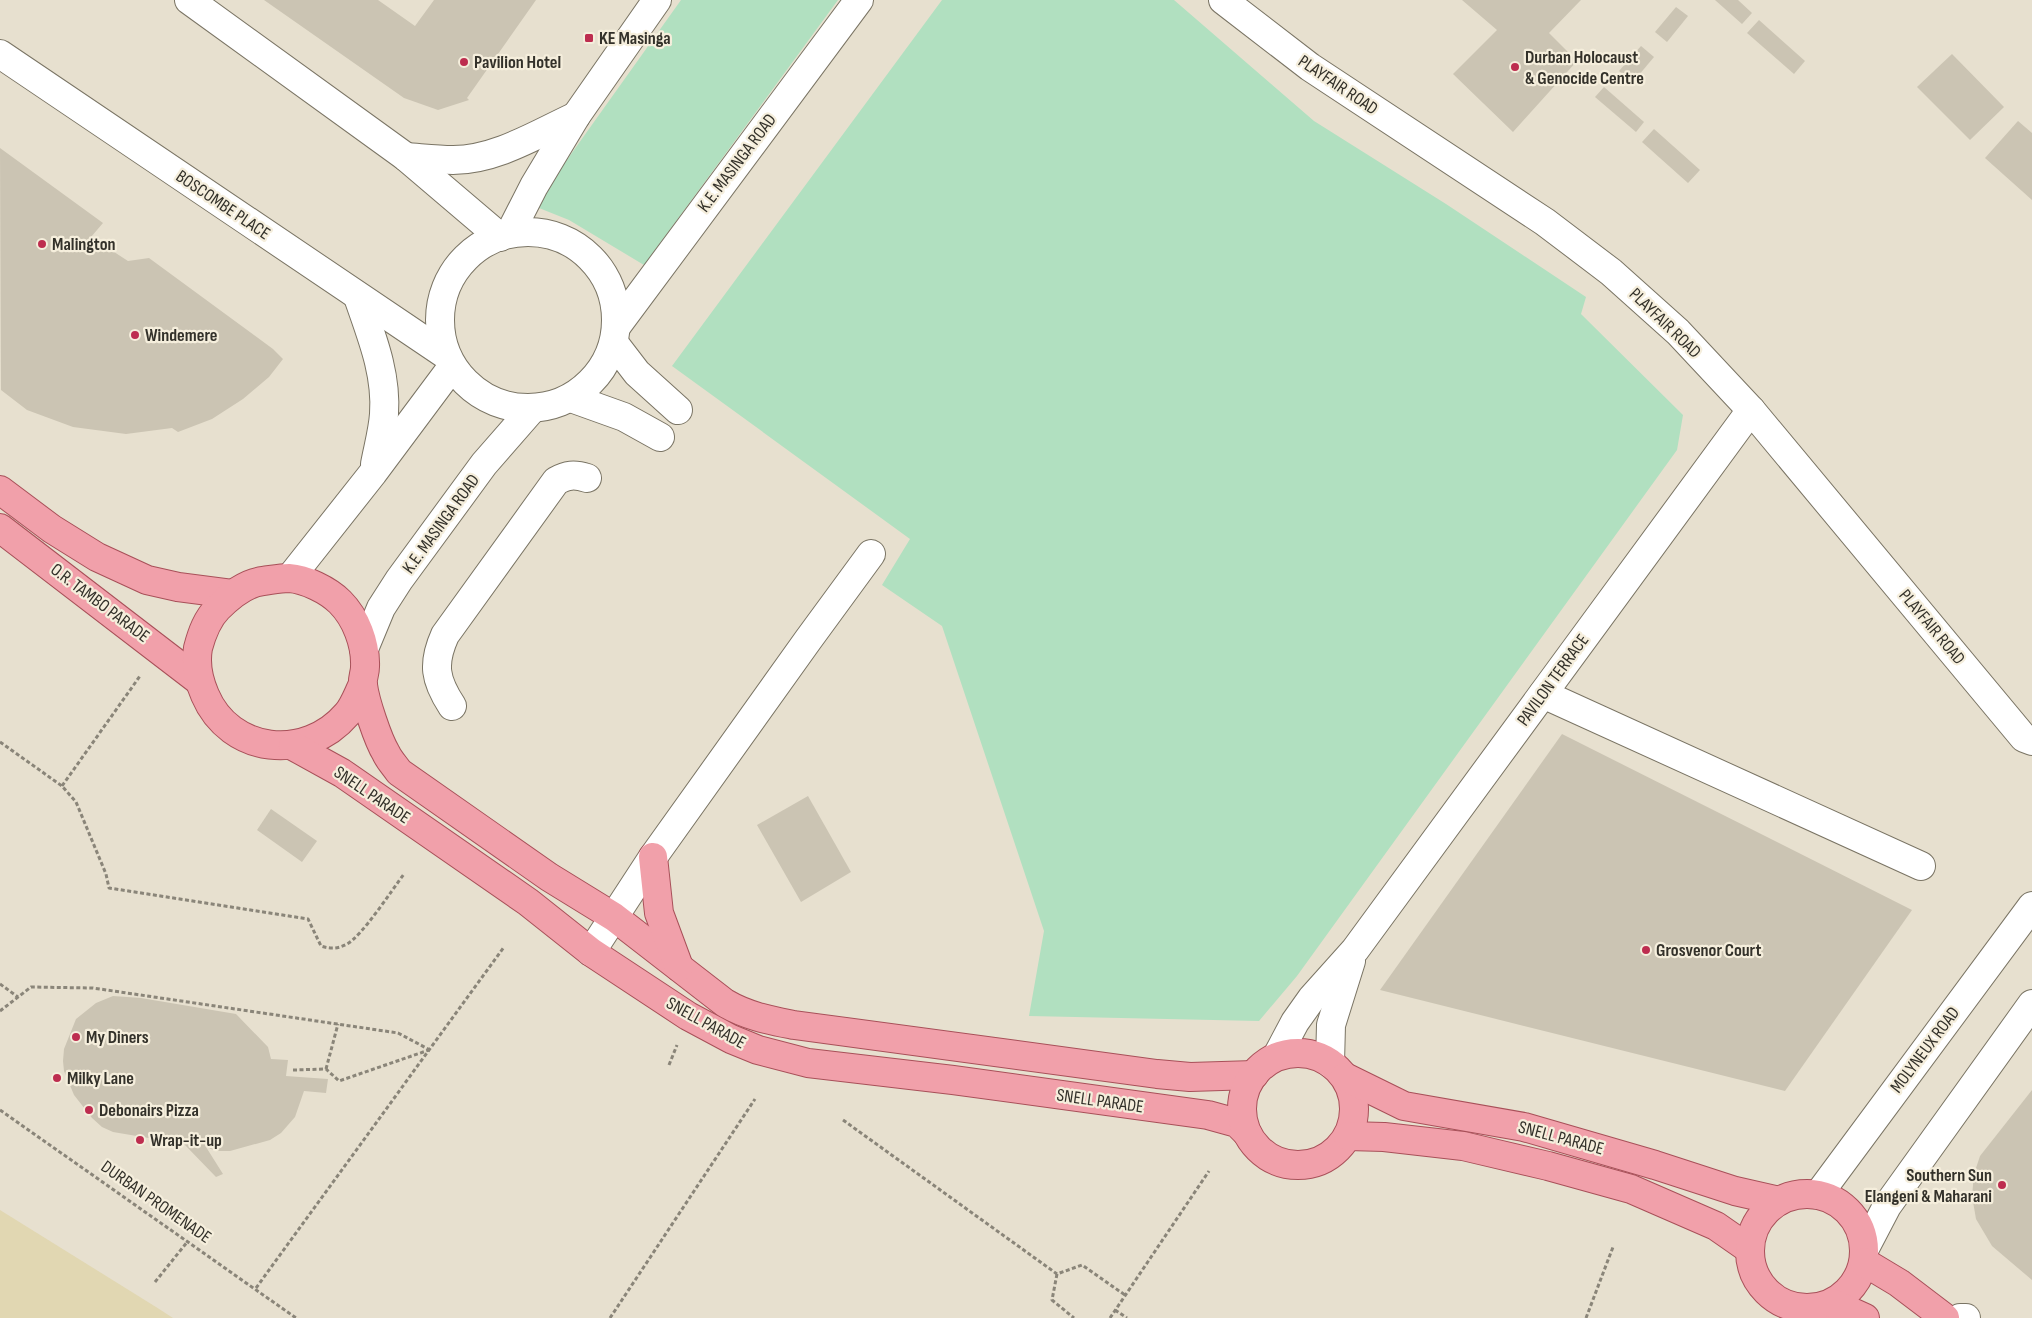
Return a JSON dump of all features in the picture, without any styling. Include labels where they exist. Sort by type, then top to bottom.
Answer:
[{"type":"main road","name":"O.R. TAMBO PARADE","points":[[0,490],[52,529],[97,557],[148,580],[178,587],[232,594]]},
{"type":"main road","name":"O.R. TAMBO PARADE","points":[[0,528],[198,680]]},
{"type":"main road","name":"O.R. TAMBO PARADE","points":[[290,578],[316,586],[339,601],[356,622],[364,648],[365,667],[363,684],[348,714],[324,735],[292,746],[261,744],[232,732],[211,709],[198,680],[196,658],[201,635],[211,615],[232,594],[256,582],[290,578]]},
{"type":"main road","name":"SNELL PARADE","points":[[363,684],[381,743],[386,754],[399,772],[549,877],[614,917],[725,1003],[739,1011],[755,1017],[794,1024],[1156,1074],[1190,1077],[1254,1075]]},
{"type":"main road","name":"SNELL PARADE","points":[[292,746],[350,778],[528,902],[590,952],[688,1016],[731,1039],[758,1050],[808,1062],[1208,1115],[1237,1123],[1247,1133],[1257,1148],[1271,1158],[1288,1165],[1305,1165],[1322,1160],[1337,1150],[1348,1136],[1354,1117],[1353,1096],[1338,1070]]},
{"type":"main road","points":[[653,857],[659,912],[680,968]]},
{"type":"main road","name":"SNELL PARADE","points":[[1247,1133],[1242,1118],[1243,1102],[1247,1086],[1254,1075],[1277,1056],[1310,1054],[1404,1106],[1524,1127],[1736,1191],[1778,1201]]},
{"type":"main road","name":"SNELL PARADE","points":[[1348,1136],[1384,1137],[1463,1146],[1622,1186],[1716,1226],[1749,1250]]},
{"type":"main road","points":[[1802,1194],[1818,1195],[1833,1200],[1846,1208],[1856,1220],[1862,1235],[1864,1256],[1860,1274],[1853,1286],[1832,1303],[1816,1308],[1799,1308],[1782,1304],[1768,1294],[1758,1282],[1751,1266],[1749,1250],[1753,1230],[1763,1213],[1778,1201],[1802,1194]]},
{"type":"main road","points":[[1864,1256],[1945,1318]]},
{"type":"main road","points":[[1832,1303],[1865,1318]]},
{"type":"street","points":[[505,235],[576,116],[656,0]]},
{"type":"street","name":"K.E. MASINGA ROAD","points":[[615,335],[859,0]]},
{"type":"street","name":"PLAYFAIR ROAD","points":[[1223,0],[1310,67],[1544,222],[1612,272],[1678,332],[1752,410],[2029,747]]},
{"type":"street","points":[[199,3],[406,157],[505,235]]},
{"type":"street","name":"BOSCOMBE PLACE","points":[[0,54],[449,361]]},
{"type":"street","points":[[406,157],[453,160],[480,156],[509,148],[576,116]]},
{"type":"street","points":[[533,232],[556,236],[578,247],[595,262],[608,281],[615,304],[615,335],[604,365],[590,383],[571,398],[552,405],[532,409],[508,407],[486,399],[467,385],[449,361],[439,327],[442,298],[454,271],[474,250],[505,235],[533,232]]},
{"type":"street","points":[[358,297],[377,351],[385,396],[384,416],[373,473]]},
{"type":"street","points":[[615,335],[637,374],[678,410]]},
{"type":"street","points":[[290,578],[373,473],[449,361]]},
{"type":"street","points":[[571,398],[624,417],[660,437]]},
{"type":"street","name":"K.E. MASINGA ROAD","points":[[364,648],[381,608],[409,566],[484,464],[532,409]]},
{"type":"street","name":"PAVILON TERRACE","points":[[1277,1056],[1294,1022],[1312,998],[1355,950],[1752,410]]},
{"type":"street","points":[[452,706],[438,680],[436,663],[439,648],[445,635],[556,481],[566,475],[577,475],[586,478]]},
{"type":"street","points":[[590,952],[653,857],[871,554]]},
{"type":"street","points":[[1543,694],[1921,866]]},
{"type":"street","name":"MOLYNEUX ROAD","points":[[1818,1195],[2032,906]]},
{"type":"street","name":"PAVILON TERRACE","points":[[1338,1070],[1331,1025],[1344,978],[1355,950]]},
{"type":"street","points":[[1864,1256],[1887,1206],[2032,1004]]},
{"type":"street","points":[[1960,1318],[1966,1318]]},
{"type":"path","points":[[62,786],[159,649]]},
{"type":"path","points":[[0,742],[62,786],[76,802],[110,888],[308,918],[321,946],[330,949],[346,945],[357,937],[404,874]]},
{"type":"path","points":[[256,1288],[504,947]]},
{"type":"path","points":[[0,984],[18,997]]},
{"type":"path","points":[[0,1011],[31,987],[93,988],[398,1033],[430,1050]]},
{"type":"path","points":[[326,1069],[338,1024]]},
{"type":"path","points":[[293,1070],[326,1069],[340,1081],[430,1050]]},
{"type":"path","points":[[610,1318],[755,1099]]},
{"type":"path","name":"DURBAN PROMENADE","points":[[0,1110],[256,1288],[296,1318]]},
{"type":"path","points":[[843,1120],[1057,1274]]},
{"type":"path","points":[[1110,1318],[1209,1171]]},
{"type":"path","points":[[155,1282],[188,1241]]},
{"type":"path","points":[[1586,1318],[1613,1247]]},
{"type":"path","points":[[1057,1274],[1082,1265],[1125,1295]]},
{"type":"path","points":[[1057,1274],[1052,1300],[1074,1318]]},
{"type":"path","points":[[1115,1310],[1127,1318]]},
{"type":"green space","points":[[681,0],[838,0],[644,265],[569,220],[534,206]]},
{"type":"green space","points":[[942,0],[1174,0],[1314,121],[1446,204],[1586,297],[1581,314],[1683,415],[1677,450],[1297,976],[1259,1021],[1029,1016],[1044,931],[942,626],[882,585],[910,539],[672,366]]},
{"type":"sand","points":[[0,1210],[156,1307],[173,1318],[0,1318]]},
{"type":"building","points":[[264,0],[378,0],[415,26],[434,0],[536,0],[467,98],[469,100],[438,110],[404,98]]},
{"type":"building","name":"Durban Holocaust & Genocide Centre","points":[[1462,0],[1581,0],[1549,33],[1577,61],[1513,132],[1453,74],[1497,30]]},
{"type":"building","points":[[1715,0],[1738,0],[1752,13],[1742,24]]},
{"type":"building","points":[[1676,7],[1688,16],[1667,42],[1655,32]]},
{"type":"building","points":[[1759,20],[1805,61],[1794,74],[1747,33]]},
{"type":"building","points":[[1641,46],[1654,57],[1633,82],[1619,71]]},
{"type":"building","points":[[1952,54],[2004,107],[1970,140],[1917,87]]},
{"type":"building","points":[[1604,87],[1644,122],[1636,132],[1595,97]]},
{"type":"building","points":[[2018,121],[2032,133],[2032,200],[1985,158]]},
{"type":"building","points":[[1654,129],[1700,170],[1688,183],[1642,142]]},
{"type":"building","name":"Windemere","points":[[0,148],[103,223],[91,237],[128,261],[149,258],[273,349],[283,359],[269,377],[243,399],[212,419],[178,432],[172,428],[126,434],[73,427],[27,410],[1,390]]},
{"type":"building","name":"Grosvenor Court","points":[[1562,734],[1912,910],[1785,1091],[1380,990]]},
{"type":"building","points":[[808,796],[851,872],[801,902],[757,825]]},
{"type":"building","points":[[271,809],[317,841],[302,862],[257,830]]},
{"type":"building","points":[[113,996],[141,998],[236,1014],[268,1047],[271,1059],[288,1060],[286,1076],[328,1079],[326,1093],[304,1091],[295,1117],[281,1133],[270,1140],[230,1151],[216,1151],[206,1147],[223,1174],[216,1177],[184,1144],[113,1132],[102,1127],[92,1118],[74,1095],[64,1071],[64,1049],[76,1019],[96,1003]]},
{"type":"building","name":"Southern Sun Elangeni & Maharani","points":[[2032,1090],[2032,1280],[1992,1246],[1976,1219],[1972,1196],[1974,1174],[1980,1156]]},
{"type":"place","name":"KE Masinga","points":[[589,38]]},
{"type":"place","name":"Pavilion Hotel","points":[[464,62]]},
{"type":"place","name":"Durban Holocaust & Genocide Centre","points":[[1515,67]]},
{"type":"place","name":"Malington","points":[[42,244]]},
{"type":"place","name":"Windemere","points":[[135,335]]},
{"type":"place","name":"Grosvenor Court","points":[[1646,950]]},
{"type":"place","name":"My Diners","points":[[76,1037]]},
{"type":"place","name":"Milky Lane","points":[[57,1078]]},
{"type":"place","name":"Debonairs Pizza","points":[[89,1110]]},
{"type":"place","name":"Wrap-it-up","points":[[140,1140]]},
{"type":"place","name":"Southern Sun Elangeni & Maharani","points":[[2002,1185]]}]
